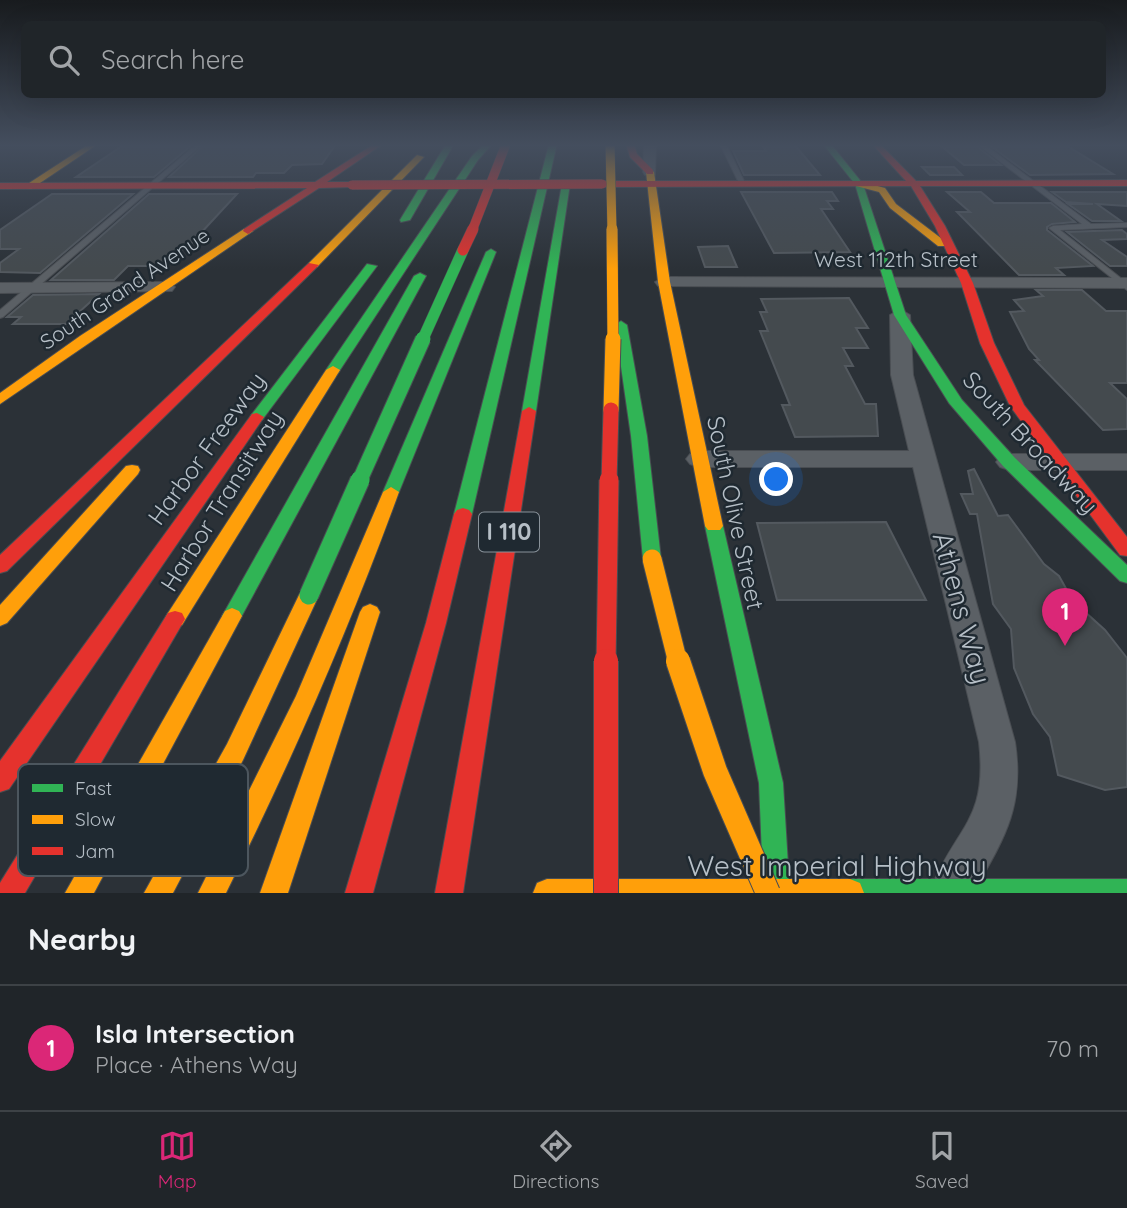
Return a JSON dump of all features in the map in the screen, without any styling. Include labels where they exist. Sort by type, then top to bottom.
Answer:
[{"type":"main road","points":[[0,186],[206,186]]},
{"type":"main road","points":[[8,201],[30,186]]},
{"type":"main road","name":"South Grand Avenue","points":[[0,400],[85,339],[318,186]]},
{"type":"main road","points":[[0,566],[168,402],[263,316],[392,186]]},
{"type":"main road","points":[[400,228],[425,186]]},
{"type":"main road","name":"Harbor Transitway","points":[[86,764],[137,678],[365,318],[459,186]]},
{"type":"main road","points":[[150,764],[467,186]]},
{"type":"main road","points":[[228,764],[309,595],[434,310],[478,219],[490,186]]},
{"type":"main road","points":[[513,199],[518,186]]},
{"type":"main road","points":[[359,893],[436,623],[543,186]]},
{"type":"main road","name":"I 110","points":[[449,893],[566,186]]},
{"type":"main road","points":[[606,893],[606,597],[614,288],[611,186]]},
{"type":"main road","name":"South Olive Street","points":[[652,186],[664,282],[699,459],[771,783],[776,893]]},
{"type":"main road","name":"South Broadway","points":[[860,186],[892,281],[900,315],[956,403],[1009,462],[1127,576]]},
{"type":"main road","points":[[864,186],[882,191],[892,206],[931,233],[954,256]]},
{"type":"main road","name":"South Broadway","points":[[915,186],[940,226],[967,283],[987,344],[1017,406],[1127,550]]},
{"type":"main road","points":[[248,823],[353,594],[394,485],[499,233]]},
{"type":"main road","name":"Harbor Freeway","points":[[0,781],[266,405],[383,251]]},
{"type":"main road","points":[[426,451],[491,252]]},
{"type":"main road","points":[[614,288],[639,436],[652,559],[668,637],[713,769],[768,893]]},
{"type":"main road","points":[[189,407],[263,316]]},
{"type":"main road","points":[[0,618],[143,457]]},
{"type":"main road","points":[[274,893],[374,601]]},
{"type":"main road","name":"Harbor Transitway","points":[[9,893],[19,876]]},
{"type":"main road","points":[[79,893],[88,876]]},
{"type":"main road","points":[[158,893],[167,876]]},
{"type":"main road","points":[[212,893],[221,876]]},
{"type":"main road","name":"West Imperial Highway","points":[[547,893],[1127,892]]},
{"type":"street","name":"West 112th Street","points":[[664,282],[1125,284]]},
{"type":"street","points":[[0,288],[166,287]]},
{"type":"street","name":"Athens Way","points":[[900,315],[902,375],[997,742],[1002,775],[995,811],[950,891]]},
{"type":"street","points":[[699,459],[923,459]]},
{"type":"street","points":[[1009,462],[1127,462]]},
{"type":"lane","points":[[0,315],[151,186]]},
{"type":"lane","points":[[1037,186],[1089,226]]},
{"type":"lane","points":[[1125,284],[1053,228],[1127,225]]},
{"type":"building","points":[[741,192],[832,192],[838,201],[827,201],[833,209],[821,209],[850,252],[774,253]]},
{"type":"building","points":[[947,192],[981,192],[994,203],[1051,203],[1075,222],[1052,224],[1047,230],[1093,266],[1056,268],[1064,275],[1019,275],[957,212],[970,212]]},
{"type":"building","points":[[1052,192],[1127,192],[1127,206],[1097,204],[1121,221],[1092,221],[1068,204],[1093,204],[1066,202]]},
{"type":"building","points":[[52,194],[133,194],[40,273],[0,272],[0,263],[19,249],[0,249],[0,230]]},
{"type":"building","points":[[149,194],[237,194],[187,248],[180,250],[174,257],[166,258],[159,266],[128,266],[114,280],[51,280]]},
{"type":"building","points":[[1122,230],[1127,234],[1127,239],[1102,240],[1127,257],[1127,266],[1110,266],[1067,232]]},
{"type":"building","points":[[728,246],[737,267],[705,267],[698,247]]},
{"type":"building","points":[[1036,290],[1082,290],[1106,311],[1127,311],[1127,383],[1110,383],[1127,399],[1127,429],[1103,430],[1035,360],[1039,360],[1029,349],[1010,312],[1024,311],[1014,300],[1043,296]]},
{"type":"building","points":[[99,294],[66,324],[13,324],[21,317],[7,317],[33,295]]},
{"type":"building","points":[[849,298],[868,328],[856,328],[868,348],[843,348],[853,366],[845,366],[865,404],[876,404],[878,436],[795,437],[782,405],[790,405],[760,331],[768,331],[760,312],[767,312],[761,299]]},
{"type":"building","points":[[974,469],[998,516],[1008,515],[1044,564],[1059,576],[1073,601],[1105,630],[1127,658],[1127,787],[1105,790],[1058,775],[1050,737],[1033,714],[1014,668],[1011,629],[993,604],[977,514],[970,514],[961,494],[973,494],[968,471]]},
{"type":"building","points":[[886,522],[926,600],[777,600],[757,523]]},
{"type":"traffic: fast","points":[[405,220],[425,186]]},
{"type":"traffic: fast","points":[[333,370],[456,186]]},
{"type":"traffic: fast","points":[[463,514],[543,186]]},
{"type":"traffic: fast","points":[[529,411],[566,186]]},
{"type":"traffic: fast","points":[[860,186],[900,315],[956,403],[1009,462],[1127,576]]},
{"type":"traffic: fast","points":[[309,595],[463,250]]},
{"type":"traffic: fast","points":[[391,492],[491,252]]},
{"type":"traffic: fast","points":[[257,417],[371,266]]},
{"type":"traffic: fast","points":[[232,616],[420,276]]},
{"type":"traffic: fast","points":[[621,325],[639,436],[652,559]]},
{"type":"traffic: fast","points":[[714,526],[771,783],[776,881]]},
{"type":"traffic: fast","points":[[850,893],[1127,893]]},
{"type":"traffic: slow","points":[[313,265],[392,186]]},
{"type":"traffic: slow","points":[[611,186],[614,288],[611,410]]},
{"type":"traffic: slow","points":[[652,186],[664,282],[714,526]]},
{"type":"traffic: slow","points":[[865,186],[882,190],[893,206],[942,244]]},
{"type":"traffic: slow","points":[[0,400],[85,339],[248,231]]},
{"type":"traffic: slow","points":[[175,619],[333,370]]},
{"type":"traffic: slow","points":[[0,618],[132,470]]},
{"type":"traffic: slow","points":[[248,821],[351,595],[391,492]]},
{"type":"traffic: slow","points":[[652,559],[673,645],[700,729],[715,771],[768,893]]},
{"type":"traffic: slow","points":[[228,764],[309,595]]},
{"type":"traffic: slow","points":[[274,893],[370,612]]},
{"type":"traffic: slow","points":[[150,764],[232,616]]},
{"type":"traffic: slow","points":[[79,893],[88,876]]},
{"type":"traffic: slow","points":[[158,893],[167,876]]},
{"type":"traffic: slow","points":[[212,893],[220,876]]},
{"type":"traffic: slow","points":[[547,893],[850,893]]},
{"type":"traffic: jam","points":[[0,186],[115,186]]},
{"type":"traffic: jam","points":[[248,231],[316,186]]},
{"type":"traffic: jam","points":[[463,250],[490,186]]},
{"type":"traffic: jam","points":[[915,186],[940,226],[967,283],[987,343],[1017,406],[1127,550]]},
{"type":"traffic: jam","points":[[0,566],[313,265]]},
{"type":"traffic: jam","points":[[606,893],[606,597],[611,410]]},
{"type":"traffic: jam","points":[[449,893],[529,411]]},
{"type":"traffic: jam","points":[[0,781],[257,417]]},
{"type":"traffic: jam","points":[[359,893],[436,623],[463,514]]},
{"type":"traffic: jam","points":[[88,764],[175,619]]},
{"type":"traffic: jam","points":[[10,893],[20,876]]},
{"type":"place","name":"Isla Intersection","points":[[1065,646]]}]
